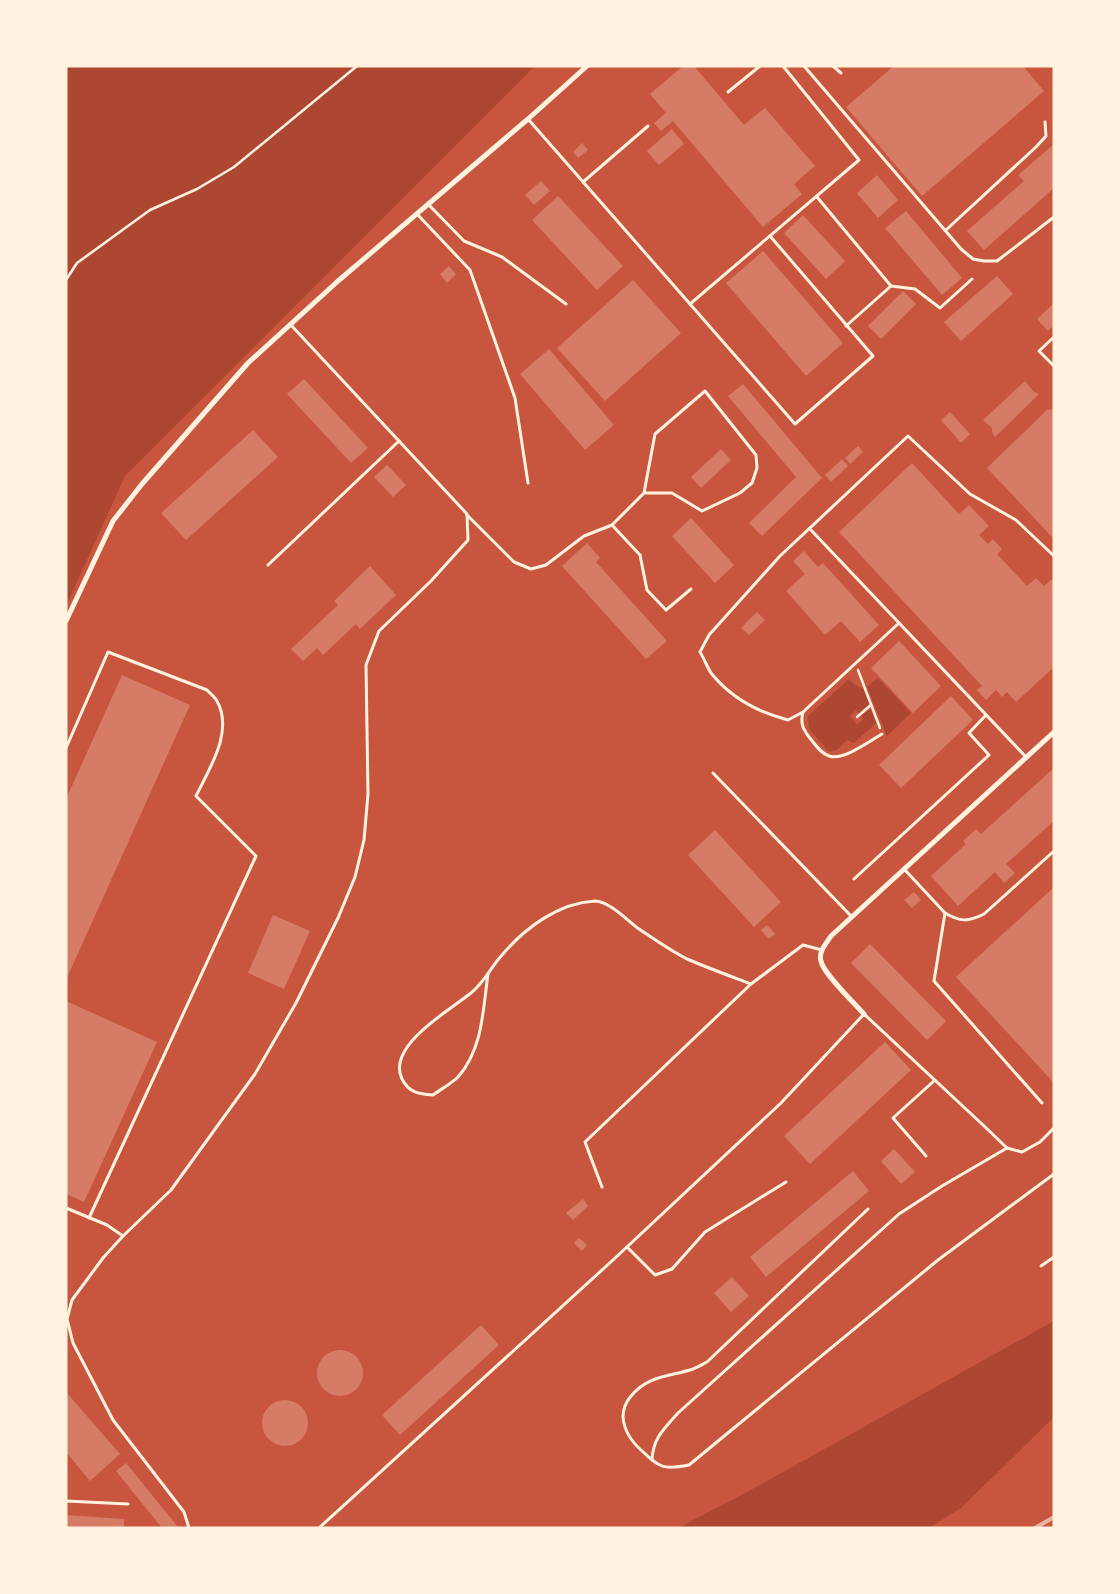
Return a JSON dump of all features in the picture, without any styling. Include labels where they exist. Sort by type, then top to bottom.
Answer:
[{"type":"street","points":[[66,621],[112,521],[248,363],[428,204],[528,120],[587,66]]},
{"type":"street","points":[[864,1014],[826,972],[821,961],[822,950],[831,936],[1054,732]]},
{"type":"lane","points":[[728,92],[760,66]]},
{"type":"lane","points":[[690,304],[859,160],[783,66]]},
{"type":"lane","points":[[804,66],[961,249],[973,259],[997,261],[1054,217]]},
{"type":"lane","points":[[834,66],[841,74]]},
{"type":"lane","points":[[528,120],[795,424],[872,356],[770,236]]},
{"type":"lane","points":[[946,230],[1036,147],[1046,136],[1045,122]]},
{"type":"lane","points":[[583,182],[648,126]]},
{"type":"lane","points":[[817,196],[891,286],[915,289],[940,308],[972,279]]},
{"type":"lane","points":[[428,204],[464,241],[502,257],[566,304]]},
{"type":"lane","points":[[417,214],[470,270],[515,398],[528,483]]},
{"type":"lane","points":[[846,326],[891,286]]},
{"type":"lane","points":[[290,324],[514,562],[531,569],[546,565],[584,536],[612,525],[644,493],[655,434],[705,391],[756,454],[757,468],[752,483],[740,493],[702,511],[672,493],[644,493]]},
{"type":"lane","points":[[1054,337],[1039,350],[1054,366]]},
{"type":"lane","points":[[899,623],[803,712],[788,720],[741,702],[711,672],[700,652],[709,635],[780,556],[908,436],[970,494],[1016,520],[1054,556]]},
{"type":"lane","points":[[268,565],[399,441]]},
{"type":"lane","points":[[189,1528],[184,1512],[113,1420],[73,1343],[67,1320],[72,1300],[103,1258],[171,1190],[255,1074],[296,1003],[338,918],[355,877],[364,840],[368,794],[366,665],[379,631],[431,581],[468,540],[467,514]]},
{"type":"lane","points":[[612,525],[640,555],[647,590],[666,610],[691,589]]},
{"type":"lane","points":[[810,529],[1026,758]]},
{"type":"lane","points":[[66,748],[108,652],[207,690],[217,700],[223,718],[222,738],[196,796],[256,856],[89,1218]]},
{"type":"lane","points":[[803,712],[800,721],[804,730],[819,750],[829,756],[837,757],[849,753],[882,734]]},
{"type":"lane","points":[[854,879],[989,755],[968,733],[986,715]]},
{"type":"lane","points":[[713,773],[852,917]]},
{"type":"lane","points":[[905,870],[945,913],[952,918],[972,920],[984,914],[1054,851]]},
{"type":"lane","points":[[488,974],[480,1036],[469,1061],[457,1077],[433,1095],[418,1094],[406,1087],[400,1074],[401,1059],[416,1036],[433,1020],[472,992],[502,955],[533,925],[562,908],[596,901],[608,904],[641,930],[686,958],[751,984]]},
{"type":"lane","points":[[945,913],[934,982],[1042,1103]]},
{"type":"lane","points":[[602,1187],[584,1142],[751,984],[803,945],[822,950]]},
{"type":"lane","points":[[319,1528],[627,1247],[781,1103],[864,1014],[1007,1148],[1022,1152],[1040,1142],[1054,1128]]},
{"type":"lane","points":[[926,1156],[893,1118],[935,1080]]},
{"type":"lane","points":[[652,1460],[653,1448],[660,1434],[678,1413],[899,1214],[1007,1148]]},
{"type":"lane","points":[[868,1209],[707,1362],[694,1369],[657,1378],[639,1386],[628,1399],[623,1412],[623,1425],[628,1435],[652,1460],[657,1464],[670,1468],[689,1465],[938,1260],[1054,1174]]},
{"type":"lane","points":[[627,1247],[655,1275],[672,1269],[705,1232],[786,1182]]},
{"type":"lane","points":[[66,1208],[107,1225],[123,1236]]},
{"type":"lane","points":[[1041,1266],[1054,1257]]},
{"type":"lane","points":[[66,1501],[128,1504]]},
{"type":"path","points":[[66,280],[77,263],[150,210],[197,190],[234,167],[357,66]]},
{"type":"path","points":[[855,664],[882,734]]},
{"type":"path","points":[[857,717],[871,705]]},
{"type":"shaded area","points":[[66,66],[535,66],[125,476],[66,606]]},
{"type":"shaded area","points":[[878,678],[911,713],[887,736],[867,687]]},
{"type":"shaded area","points":[[849,679],[863,689],[869,704],[858,713],[856,710],[850,716],[857,725],[863,719],[861,716],[869,709],[876,723],[854,743],[847,740],[837,750],[829,752],[809,729],[808,716]]},
{"type":"shaded area","points":[[1054,1321],[1054,1417],[961,1508],[929,1528],[678,1528],[747,1492]]},
{"type":"building","points":[[683,66],[694,66],[744,125],[765,108],[815,166],[794,184],[802,194],[763,227],[673,121],[661,131],[654,123],[666,113],[650,94]]},
{"type":"building","points":[[894,66],[1023,66],[1044,91],[922,196],[846,107]]},
{"type":"building","points":[[672,129],[684,144],[659,165],[647,151]]},
{"type":"building","points":[[582,143],[588,150],[578,158],[573,152]]},
{"type":"building","points":[[1054,144],[1054,188],[984,250],[967,231],[1024,181],[1018,175]]},
{"type":"building","points":[[877,175],[898,200],[878,218],[857,193]]},
{"type":"building","points":[[541,181],[550,191],[534,205],[525,195]]},
{"type":"building","points":[[558,196],[623,266],[597,290],[532,220]]},
{"type":"building","points":[[906,211],[962,278],[942,295],[885,228]]},
{"type":"building","points":[[803,215],[845,261],[826,279],[784,233]]},
{"type":"building","points":[[763,251],[843,343],[806,376],[726,283]]},
{"type":"building","points":[[449,266],[456,274],[447,283],[440,274]]},
{"type":"building","points":[[997,276],[1013,294],[961,341],[944,322]]},
{"type":"building","points":[[633,280],[681,333],[605,401],[557,348]]},
{"type":"building","points":[[903,291],[916,304],[881,339],[868,326]]},
{"type":"building","points":[[1054,303],[1054,325],[1048,331],[1037,319]]},
{"type":"building","points":[[549,349],[614,425],[585,450],[520,374]]},
{"type":"building","points":[[304,379],[368,448],[351,463],[287,394]]},
{"type":"building","points":[[1025,381],[1033,391],[1039,394],[995,437],[992,428],[983,420]]},
{"type":"building","points":[[743,384],[822,478],[762,536],[749,523],[796,477],[728,396]]},
{"type":"building","points":[[1054,409],[1054,539],[987,468],[1047,410]]},
{"type":"building","points":[[950,412],[970,434],[961,443],[941,420]]},
{"type":"building","points":[[253,430],[278,457],[186,540],[161,513]]},
{"type":"building","points":[[858,446],[863,452],[850,464],[845,458]]},
{"type":"building","points":[[721,449],[731,460],[701,488],[691,477]]},
{"type":"building","points":[[842,459],[848,466],[831,482],[825,475]]},
{"type":"building","points":[[912,463],[959,514],[969,505],[989,526],[979,535],[988,544],[993,539],[1002,549],[997,554],[1027,586],[1036,578],[1044,586],[1054,577],[1054,667],[1016,702],[1007,692],[1002,697],[996,690],[986,700],[977,690],[982,686],[839,532]]},
{"type":"building","points":[[387,465],[406,485],[393,497],[374,477]]},
{"type":"building","points":[[691,518],[734,565],[715,583],[672,536]]},
{"type":"building","points":[[587,543],[600,558],[596,562],[667,641],[646,659],[562,566]]},
{"type":"building","points":[[804,551],[818,567],[823,563],[879,625],[860,642],[841,621],[825,635],[786,591],[805,574],[793,561]]},
{"type":"building","points":[[370,566],[396,595],[360,629],[356,624],[323,655],[317,648],[303,661],[291,649],[338,605],[334,601]]},
{"type":"building","points":[[757,612],[765,620],[749,635],[741,628]]},
{"type":"building","points":[[899,641],[941,686],[913,713],[871,668]]},
{"type":"building","points":[[122,675],[190,705],[66,980],[66,799]]},
{"type":"building","points":[[951,696],[973,720],[901,788],[879,765]]},
{"type":"building","points":[[1054,768],[1054,821],[1006,864],[1015,873],[1004,883],[995,872],[958,906],[931,876],[966,844],[963,841],[976,829],[981,834]]},
{"type":"building","points":[[715,830],[781,902],[754,927],[688,855]]},
{"type":"building","points":[[1054,887],[1054,1083],[956,977]]},
{"type":"building","points":[[914,892],[921,900],[912,908],[904,900]]},
{"type":"building","points":[[273,915],[310,931],[284,989],[248,973]]},
{"type":"building","points":[[767,925],[775,934],[769,939],[761,930]]},
{"type":"building","points":[[870,944],[946,1021],[927,1040],[851,963]]},
{"type":"building","points":[[66,1001],[157,1042],[84,1202],[66,1194]]},
{"type":"building","points":[[885,1042],[911,1070],[810,1164],[784,1136]]},
{"type":"building","points":[[894,1149],[915,1172],[901,1184],[881,1161]]},
{"type":"building","points":[[853,1171],[869,1191],[766,1277],[750,1257]]},
{"type":"building","points":[[583,1199],[588,1206],[573,1220],[566,1213]]},
{"type":"building","points":[[579,1238],[587,1245],[582,1251],[574,1243]]},
{"type":"building","points":[[732,1277],[749,1296],[731,1312],[714,1293]]},
{"type":"building","points":[[481,1325],[499,1345],[400,1435],[382,1415]]},
{"type":"building","points":[[335,1350],[345,1350],[359,1360],[363,1373],[359,1386],[353,1392],[345,1396],[335,1396],[321,1386],[317,1378],[317,1368],[327,1354]]},
{"type":"building","points":[[66,1392],[120,1454],[90,1481],[66,1452]]},
{"type":"building","points":[[280,1400],[290,1400],[304,1410],[308,1423],[304,1436],[298,1442],[290,1446],[280,1446],[266,1436],[262,1428],[262,1418],[272,1404]]},
{"type":"building","points":[[126,1463],[177,1528],[162,1528],[116,1471]]},
{"type":"building","points":[[66,1515],[124,1519],[124,1528],[66,1528]]},
{"type":"railway","points":[[1035,1528],[1054,1517]]}]
